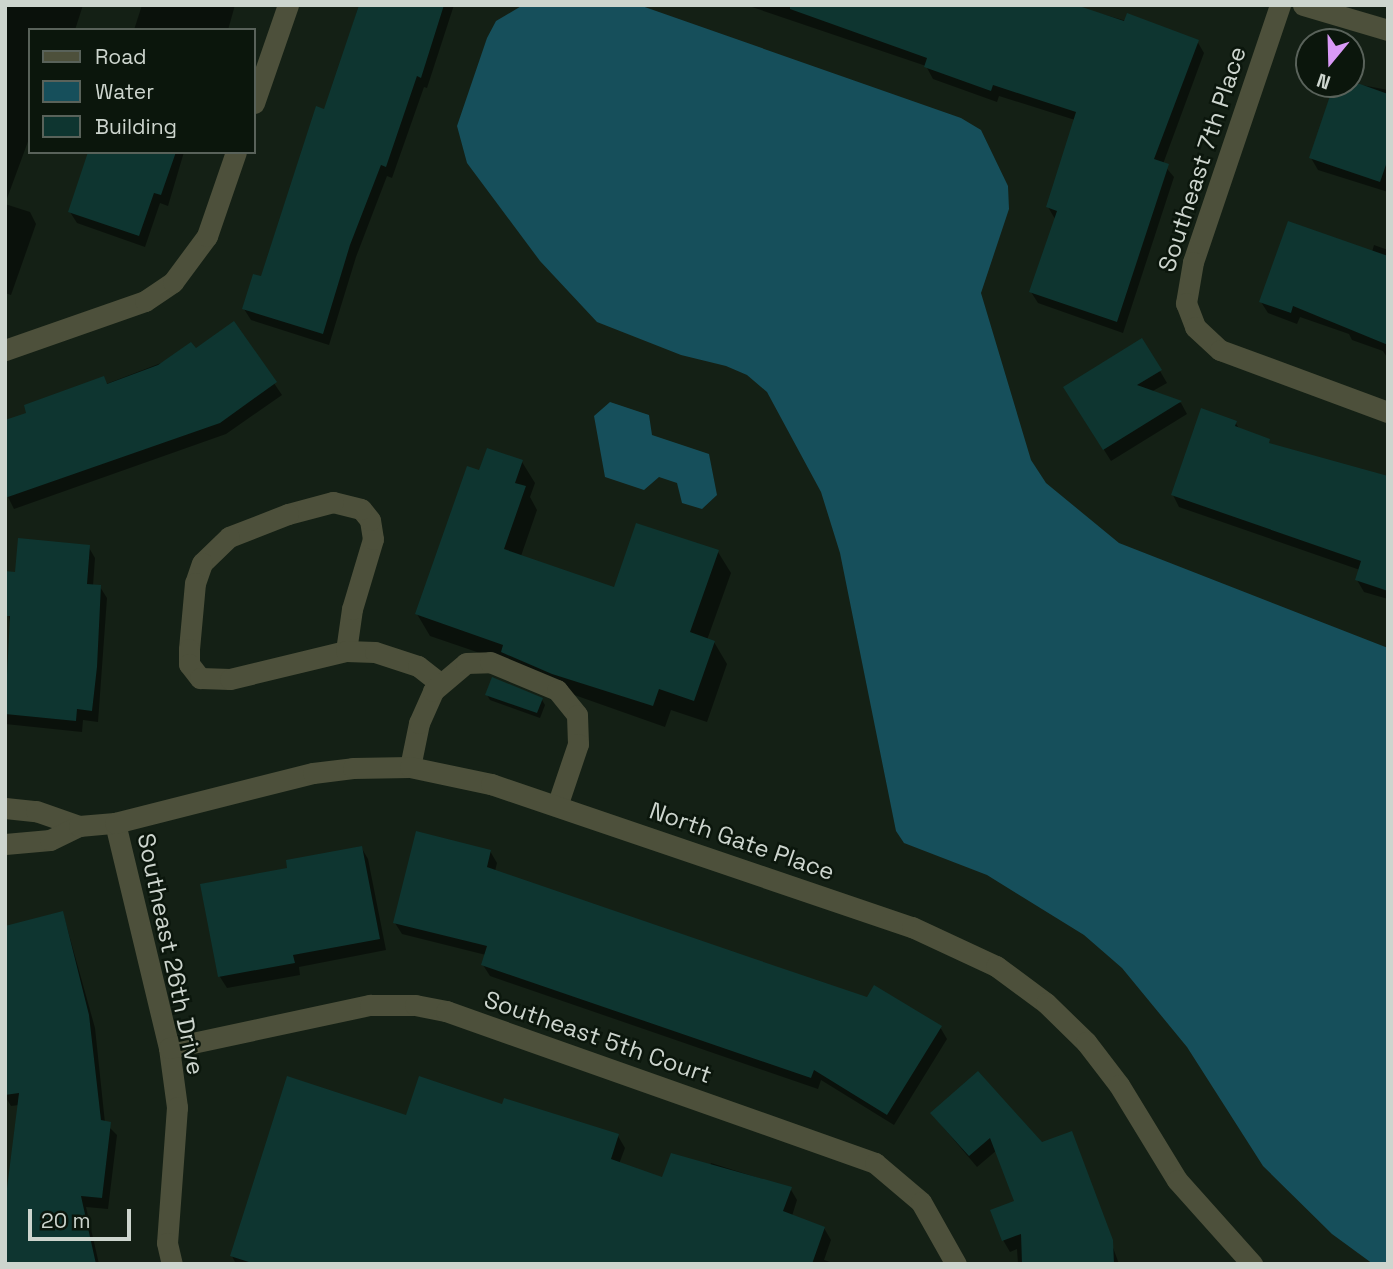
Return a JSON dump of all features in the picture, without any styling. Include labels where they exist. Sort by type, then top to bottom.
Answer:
[{"type":"street","points":[[256,97],[288,5]]},
{"type":"street","name":"Southeast 7th Place","points":[[1280,5],[1193,262],[1186,303],[1195,327],[1220,350],[1388,412]]},
{"type":"street","points":[[1303,5],[1388,30]]},
{"type":"street","points":[[5,350],[145,301],[173,282],[207,236],[235,154]]},
{"type":"street","points":[[346,650],[352,609],[373,540],[370,520],[361,509],[333,502],[288,514],[229,537],[202,563],[195,583],[189,649],[189,664],[200,678],[230,679],[346,650],[375,652],[418,666],[440,683]]},
{"type":"street","points":[[410,767],[425,706],[440,683],[452,670],[480,661],[541,681],[570,702],[580,729],[557,806]]},
{"type":"street","name":"North Gate Place","points":[[5,844],[50,840],[79,826],[116,823],[313,773],[410,767],[468,778],[557,806],[934,935],[1019,981],[1086,1042],[1119,1086],[1177,1180],[1252,1264]]},
{"type":"street","name":"North Gate Place","points":[[5,808],[36,811],[79,826]]},
{"type":"street","name":"Southeast 26th Drive","points":[[116,823],[169,1048],[178,1137],[167,1228],[172,1264]]},
{"type":"street","name":"Southeast 5th Court","points":[[169,1048],[338,1009],[397,1004],[438,1009],[875,1163],[921,1202],[957,1264]]},
{"type":"water","points":[[523,5],[639,5],[961,118],[981,130],[1008,186],[1009,209],[981,293],[1031,460],[1046,483],[1119,543],[1388,648],[1388,1264],[1373,1264],[1332,1234],[1263,1166],[1187,1047],[1122,968],[1084,935],[987,875],[904,843],[896,831],[840,553],[821,492],[767,392],[747,375],[726,366],[681,355],[597,322],[540,261],[467,163],[457,126],[487,38],[496,21]]},
{"type":"water","points":[[610,402],[649,415],[652,435],[709,454],[717,495],[702,509],[682,503],[677,483],[659,477],[644,490],[605,477],[594,416]]},
{"type":"building","points":[[359,5],[444,5],[421,78],[417,76],[386,167],[381,165],[350,245],[323,334],[242,309],[253,274],[261,276],[316,106],[324,109]]},
{"type":"building","points":[[790,5],[1076,5],[1124,21],[1127,13],[1199,40],[1154,159],[1169,164],[1117,322],[1029,292],[1057,211],[1046,207],[1076,112],[993,85],[991,91],[924,67],[927,58],[790,9]]},
{"type":"building","points":[[1365,86],[1388,94],[1388,159],[1380,182],[1309,158],[1329,98],[1365,98]]},
{"type":"building","points":[[87,154],[175,154],[161,195],[154,193],[139,236],[68,212]]},
{"type":"building","points":[[1288,221],[1388,256],[1388,345],[1293,306],[1291,313],[1259,302]]},
{"type":"building","points":[[234,321],[277,382],[220,423],[5,498],[5,420],[26,413],[24,405],[104,376],[107,384],[158,365],[191,342],[196,348]]},
{"type":"building","points":[[1142,338],[1162,370],[1137,385],[1182,401],[1103,450],[1063,387]]},
{"type":"building","points":[[1201,408],[1237,421],[1235,426],[1270,439],[1269,443],[1388,476],[1388,591],[1355,580],[1361,561],[1171,495]]},
{"type":"building","points":[[487,448],[523,460],[515,483],[526,486],[504,549],[614,587],[636,523],[719,550],[690,632],[715,641],[694,701],[659,689],[653,706],[552,674],[501,652],[503,645],[415,614],[467,466],[479,470]]},
{"type":"building","points":[[18,538],[90,545],[87,584],[101,585],[97,667],[92,711],[77,709],[76,721],[5,714],[10,616],[5,616],[5,571],[15,572]]},
{"type":"building","points":[[492,677],[543,698],[537,713],[485,695]]},
{"type":"building","points":[[416,831],[491,850],[487,867],[867,997],[874,985],[942,1026],[887,1115],[814,1070],[811,1078],[481,965],[487,946],[393,923]]},
{"type":"building","points":[[362,846],[380,939],[293,955],[295,963],[218,977],[200,884],[287,868],[286,860]]},
{"type":"building","points":[[63,911],[89,1015],[101,1120],[111,1122],[102,1198],[81,1196],[96,1264],[5,1264],[5,1204],[19,1093],[5,1095],[5,926]]},
{"type":"building","points":[[978,1071],[1042,1142],[1072,1131],[1113,1240],[1114,1264],[1022,1264],[1021,1234],[1002,1241],[990,1210],[1014,1201],[990,1138],[969,1156],[930,1113]]},
{"type":"building","points":[[287,1076],[406,1115],[419,1076],[502,1104],[504,1098],[619,1134],[611,1159],[662,1177],[671,1153],[792,1187],[783,1211],[825,1227],[812,1264],[255,1264],[230,1256]]}]
